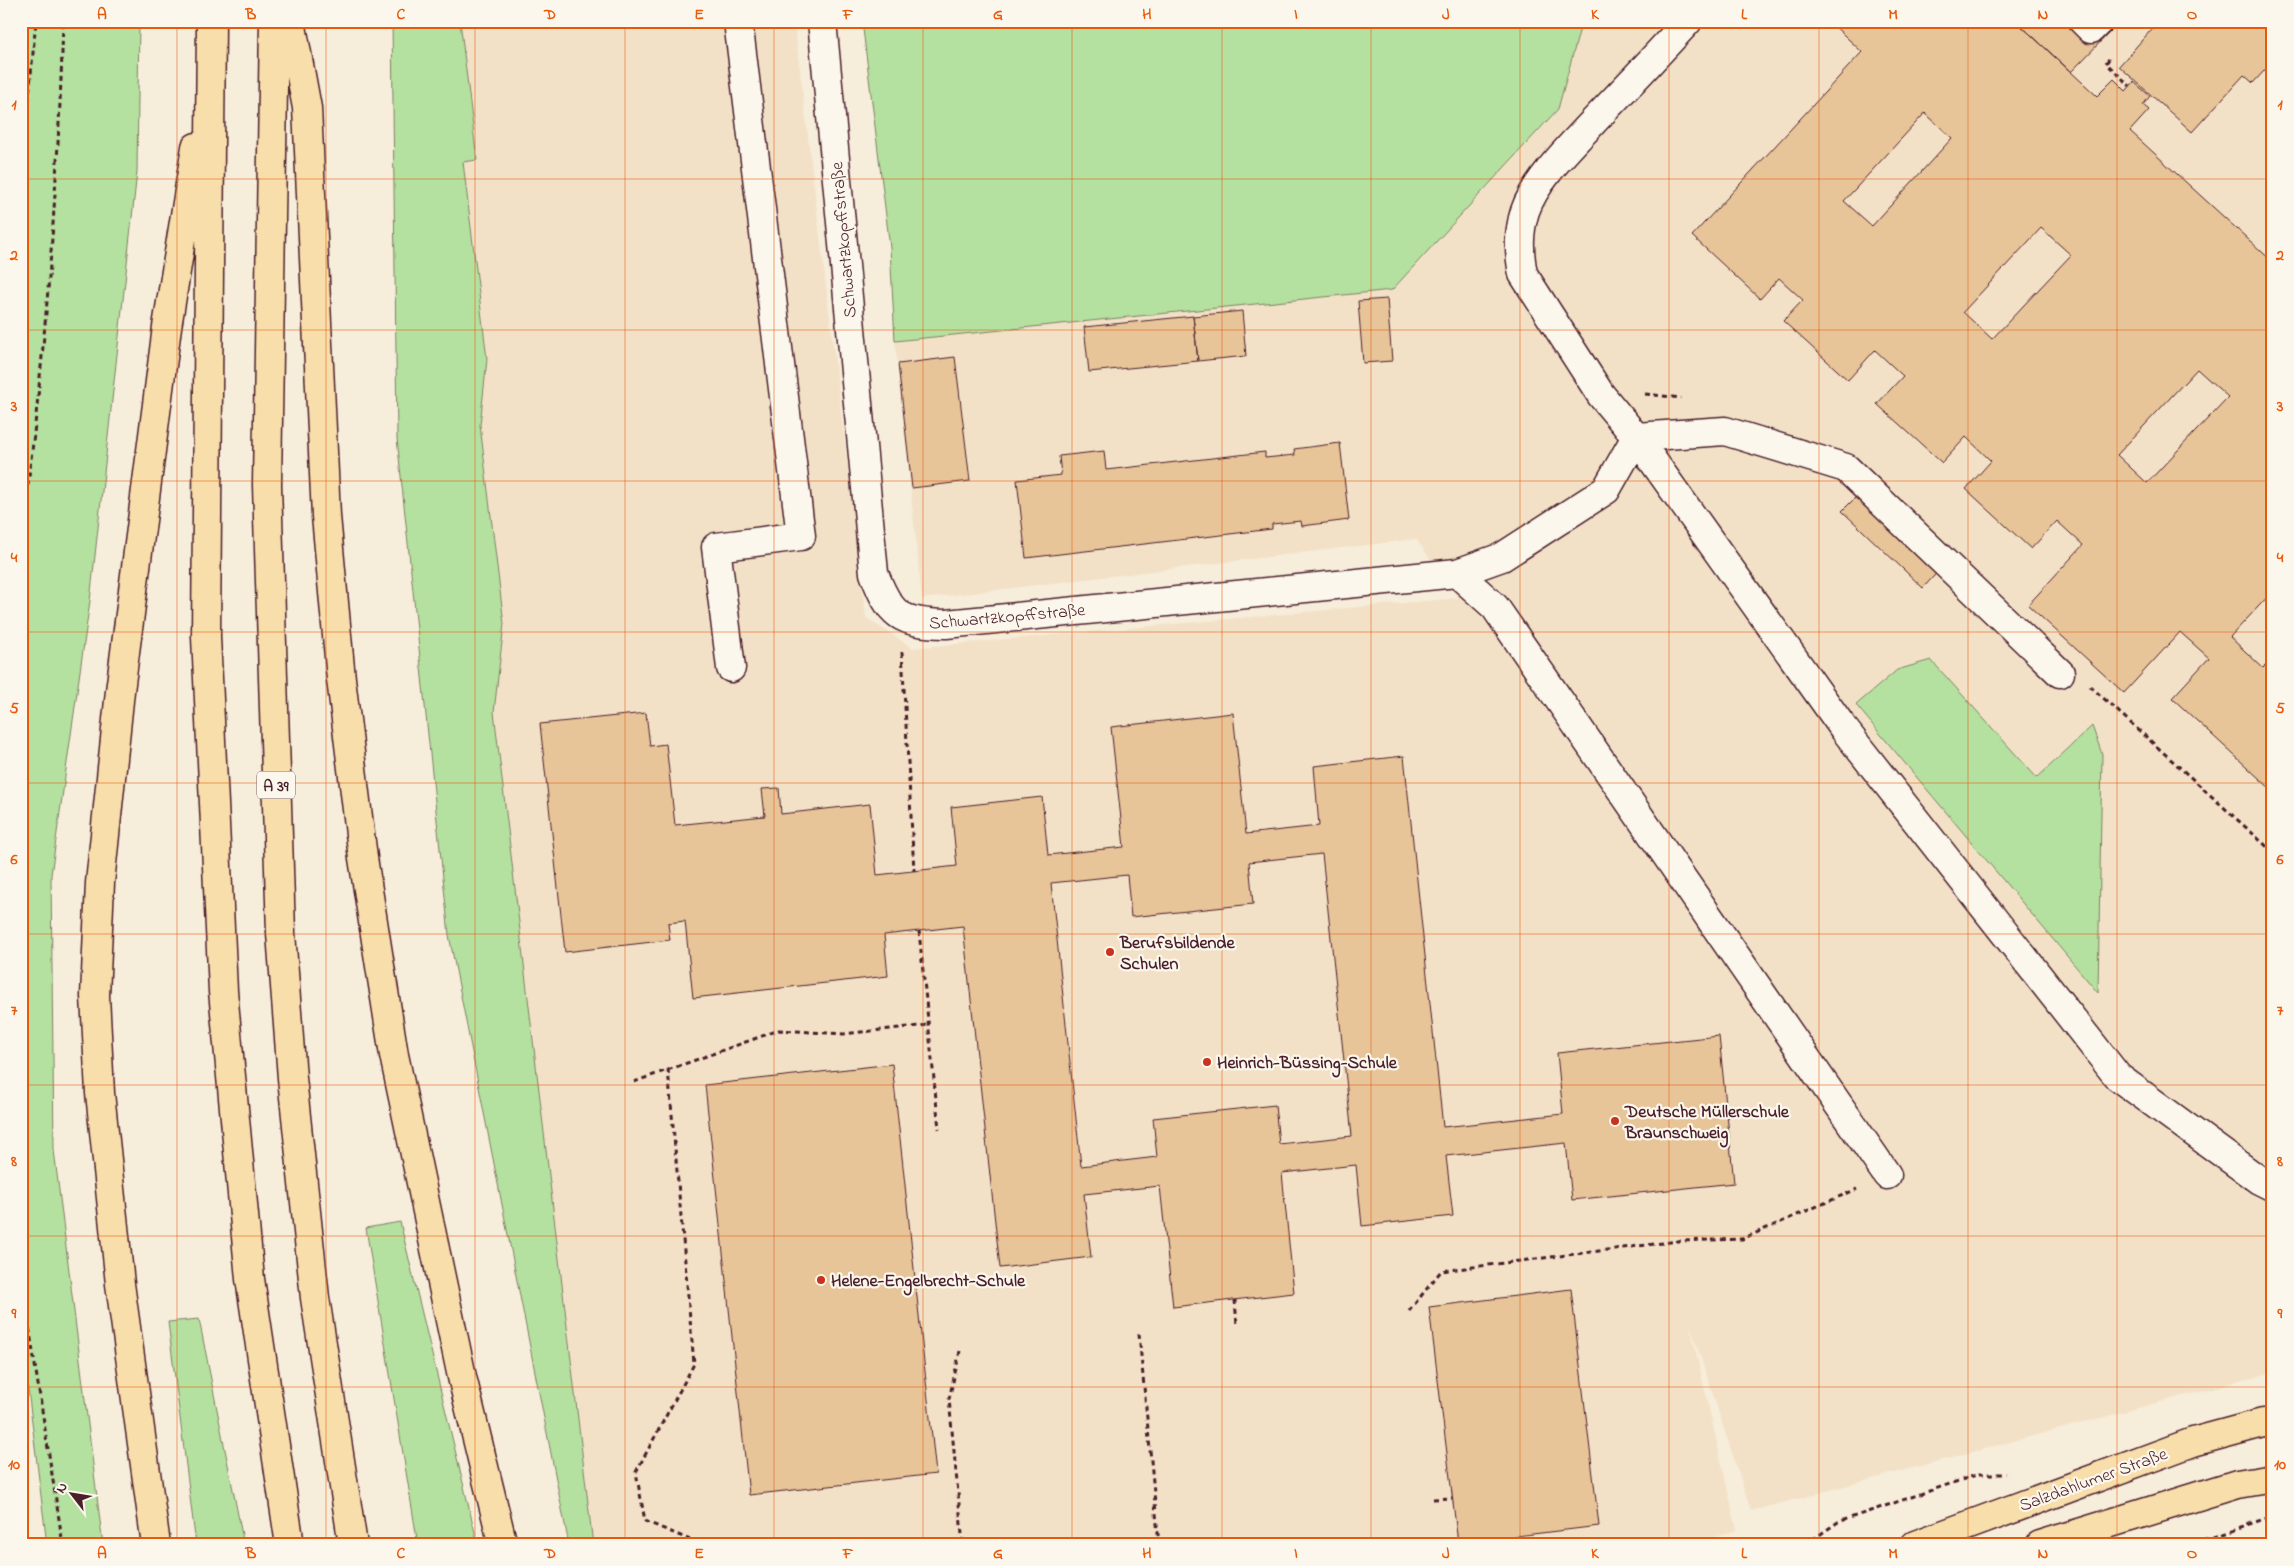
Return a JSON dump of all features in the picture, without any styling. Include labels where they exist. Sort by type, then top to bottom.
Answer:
[{"type":"main road","points":[[211,21],[206,637],[222,991],[250,1279],[290,1545]]},
{"type":"main road","name":"A 39","points":[[274,21],[267,484],[280,933],[292,1078],[315,1298],[353,1545]]},
{"type":"main road","points":[[291,21],[307,108],[326,516],[341,679],[363,858],[394,1055],[462,1377],[503,1545]]},
{"type":"main road","points":[[156,1545],[120,1284],[100,1093],[95,996],[100,883],[120,690],[167,327],[210,61]]},
{"type":"main road","name":"Salzdahlumer Straße","points":[[1915,1545],[2193,1442],[2263,1423],[2273,1423]]},
{"type":"main road","points":[[2040,1545],[2237,1484],[2273,1478]]},
{"type":"lane","points":[[731,668],[716,547],[801,536],[738,21]]},
{"type":"lane","name":"Schwartzkopffstraße","points":[[822,21],[874,573],[884,601],[900,616],[918,623],[946,624],[1457,573],[1502,557],[1606,490],[1636,437]]},
{"type":"lane","points":[[1688,21],[1549,172],[1526,208],[1519,230],[1519,253],[1523,274],[1601,396],[1636,437],[1844,729],[2118,1077],[2259,1180],[2273,1187]]},
{"type":"lane","points":[[2083,21],[2091,29],[2099,21]]},
{"type":"lane","points":[[1636,437],[1725,431],[1846,468],[2060,673]]},
{"type":"lane","points":[[1457,573],[1495,607],[1886,1175]]},
{"type":"path","points":[[21,181],[36,21]]},
{"type":"path","points":[[21,539],[34,445],[59,156],[63,21]]},
{"type":"path","points":[[2112,56],[2106,63],[2130,86]]},
{"type":"path","points":[[900,616],[914,871]]},
{"type":"path","points":[[2089,686],[2273,852]]},
{"type":"path","points":[[919,931],[939,1129]]},
{"type":"path","points":[[634,1082],[779,1030],[843,1034],[928,1025]]},
{"type":"path","points":[[668,1069],[694,1364],[636,1472],[645,1521],[702,1545]]},
{"type":"path","points":[[1409,1311],[1441,1271],[1678,1241],[1742,1239],[1886,1175]]},
{"type":"path","points":[[21,1275],[63,1545]]},
{"type":"path","points":[[1235,1300],[1237,1325]]},
{"type":"path","points":[[1139,1334],[1159,1545]]},
{"type":"path","points":[[960,1351],[949,1399],[963,1545]]},
{"type":"path","points":[[1433,1499],[1452,1498]]},
{"type":"path","points":[[2188,1545],[2273,1516]]},
{"type":"path","points":[[1829,1545],[1855,1544]]},
{"type":"shaded area","points":[[460,21],[794,21],[866,618],[913,648],[1458,598],[1416,539],[922,599],[895,341],[1392,290],[1558,109],[1582,21],[2273,21],[2273,1372],[1751,1511],[1689,1322],[1737,1530],[1686,1545],[593,1545],[494,712],[504,624],[480,425],[487,359],[463,162],[477,159]]},
{"type":"green space","points":[[21,21],[139,21],[137,172],[90,601],[51,875],[54,1150],[103,1545],[47,1545],[21,1332]]},
{"type":"green space","points":[[392,21],[460,21],[477,160],[463,162],[487,359],[480,425],[504,624],[494,712],[593,1545],[569,1545],[449,935],[397,438]]},
{"type":"green space","points":[[862,21],[1582,21],[1558,109],[1392,290],[895,341],[890,248]]},
{"type":"green space","points":[[1931,660],[2037,778],[2092,726],[2102,754],[2098,993],[1856,705],[1897,670]]},
{"type":"green space","points":[[400,1222],[478,1545],[418,1545],[366,1228]]},
{"type":"green space","points":[[199,1319],[244,1545],[196,1545],[168,1322]]},
{"type":"building","points":[[1829,21],[2016,21],[2097,96],[2114,79],[2126,91],[2134,82],[2150,96],[2143,105],[2149,110],[2130,131],[2273,262],[2273,591],[2230,637],[2263,668],[2273,658],[2273,791],[2172,698],[2209,658],[2180,632],[2124,693],[2028,605],[2083,545],[2057,521],[2031,549],[1966,489],[1991,461],[1966,437],[1942,463],[1877,404],[1903,376],[1875,350],[1848,380],[1783,321],[1803,300],[1779,278],[1760,299],[1692,236],[1862,52]],"holes":[[[1925,113],[1952,138],[1872,226],[1844,201]],[[2041,228],[2071,255],[1992,339],[1963,312]],[[2197,369],[2228,397],[2147,483],[2117,455]]]},
{"type":"building","points":[[2016,21],[2100,21],[2111,31],[2071,72]]},
{"type":"building","points":[[2159,21],[2273,21],[2273,61],[2253,83],[2244,75],[2192,132],[2119,66]]},
{"type":"building","points":[[1387,299],[1392,361],[1363,363],[1358,301]]},
{"type":"building","points":[[1242,311],[1246,356],[1198,361],[1193,316]]},
{"type":"building","points":[[1193,316],[1198,361],[1089,372],[1084,327]]},
{"type":"building","points":[[955,357],[970,481],[912,488],[898,364]]},
{"type":"building","points":[[1340,443],[1349,520],[1302,526],[1301,521],[1272,524],[1272,529],[1026,558],[1017,480],[1061,475],[1059,456],[1104,451],[1106,470],[1265,452],[1265,458],[1295,455],[1294,449]]},
{"type":"building","points":[[1864,489],[1944,565],[1923,588],[1842,511]]},
{"type":"building","name":"Heinrich-Büssing-Schule","points":[[646,713],[650,746],[666,744],[675,825],[765,816],[762,789],[779,788],[781,814],[870,804],[877,875],[957,866],[951,807],[1042,797],[1048,855],[1124,847],[1111,727],[1233,713],[1246,834],[1319,826],[1314,766],[1404,756],[1443,1127],[1563,1114],[1557,1053],[1719,1036],[1734,1183],[1572,1200],[1566,1143],[1446,1156],[1453,1216],[1362,1226],[1356,1165],[1282,1173],[1294,1293],[1173,1307],[1160,1186],[1084,1194],[1091,1257],[1000,1268],[963,926],[884,935],[888,976],[693,998],[685,921],[668,923],[670,940],[565,952],[540,724]],"holes":[[[1322,854],[1352,1136],[1279,1144],[1275,1105],[1153,1118],[1157,1157],[1081,1166],[1051,883],[1127,875],[1131,917],[1253,904],[1249,862]]]},
{"type":"building","name":"Helene-Engelbrecht-Schule","points":[[892,1064],[936,1474],[749,1495],[705,1085]]},
{"type":"building","points":[[1571,1289],[1599,1526],[1458,1543],[1429,1307]]},
{"type":"place","name":"Berufsbildende Schulen","points":[[1110,952]]},
{"type":"place","name":"Heinrich-Büssing-Schule","points":[[1207,1062]]},
{"type":"place","name":"Deutsche Müllerschule Braunschweig","points":[[1615,1121]]},
{"type":"place","name":"Helene-Engelbrecht-Schule","points":[[821,1280]]}]
